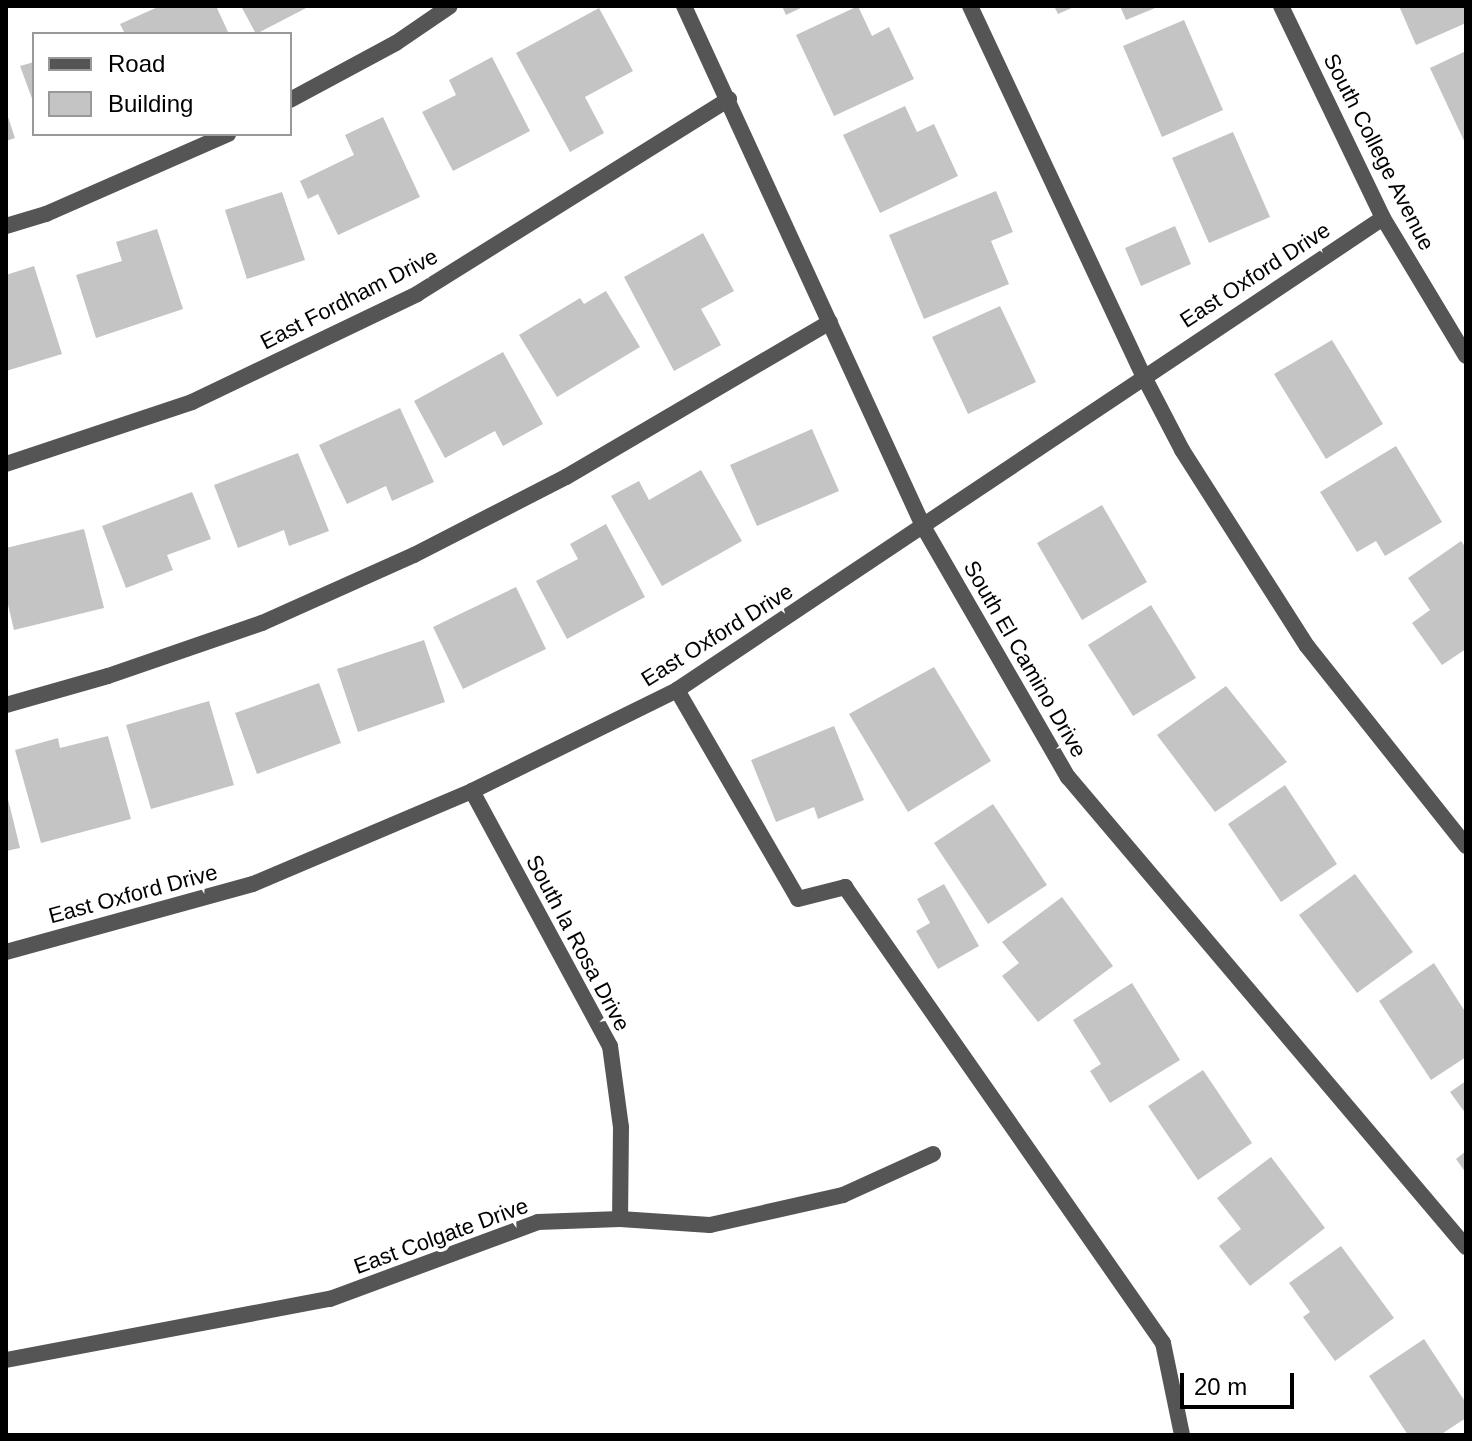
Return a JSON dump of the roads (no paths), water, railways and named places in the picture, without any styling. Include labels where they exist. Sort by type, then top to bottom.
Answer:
[{"type":"street","points":[[292,99],[396,43],[450,6]]},
{"type":"street","name":"South El Camino Drive","points":[[684,6],[924,528],[1068,777],[1466,1247]]},
{"type":"street","points":[[970,6],[1143,375],[1182,450],[1307,646],[1466,846]]},
{"type":"street","name":"South College Avenue","points":[[1281,6],[1383,218],[1466,356]]},
{"type":"street","name":"East Fordham Drive","points":[[6,464],[192,402],[417,294],[729,99]]},
{"type":"street","points":[[6,226],[46,214],[223,136]]},
{"type":"street","name":"East Oxford Drive","points":[[6,952],[253,884],[472,791],[677,690],[924,528],[1143,375],[1383,218]]},
{"type":"street","points":[[6,705],[108,676],[262,623],[414,555],[566,477],[830,322]]},
{"type":"street","points":[[677,690],[798,899],[845,887],[1163,1343],[1182,1435]]},
{"type":"street","name":"South la Rosa Drive","points":[[472,791],[610,1046],[621,1127],[620,1219]]},
{"type":"street","name":"East Colgate Drive","points":[[6,1360],[330,1299],[538,1222],[620,1219],[710,1225],[843,1195],[933,1154]]}]
